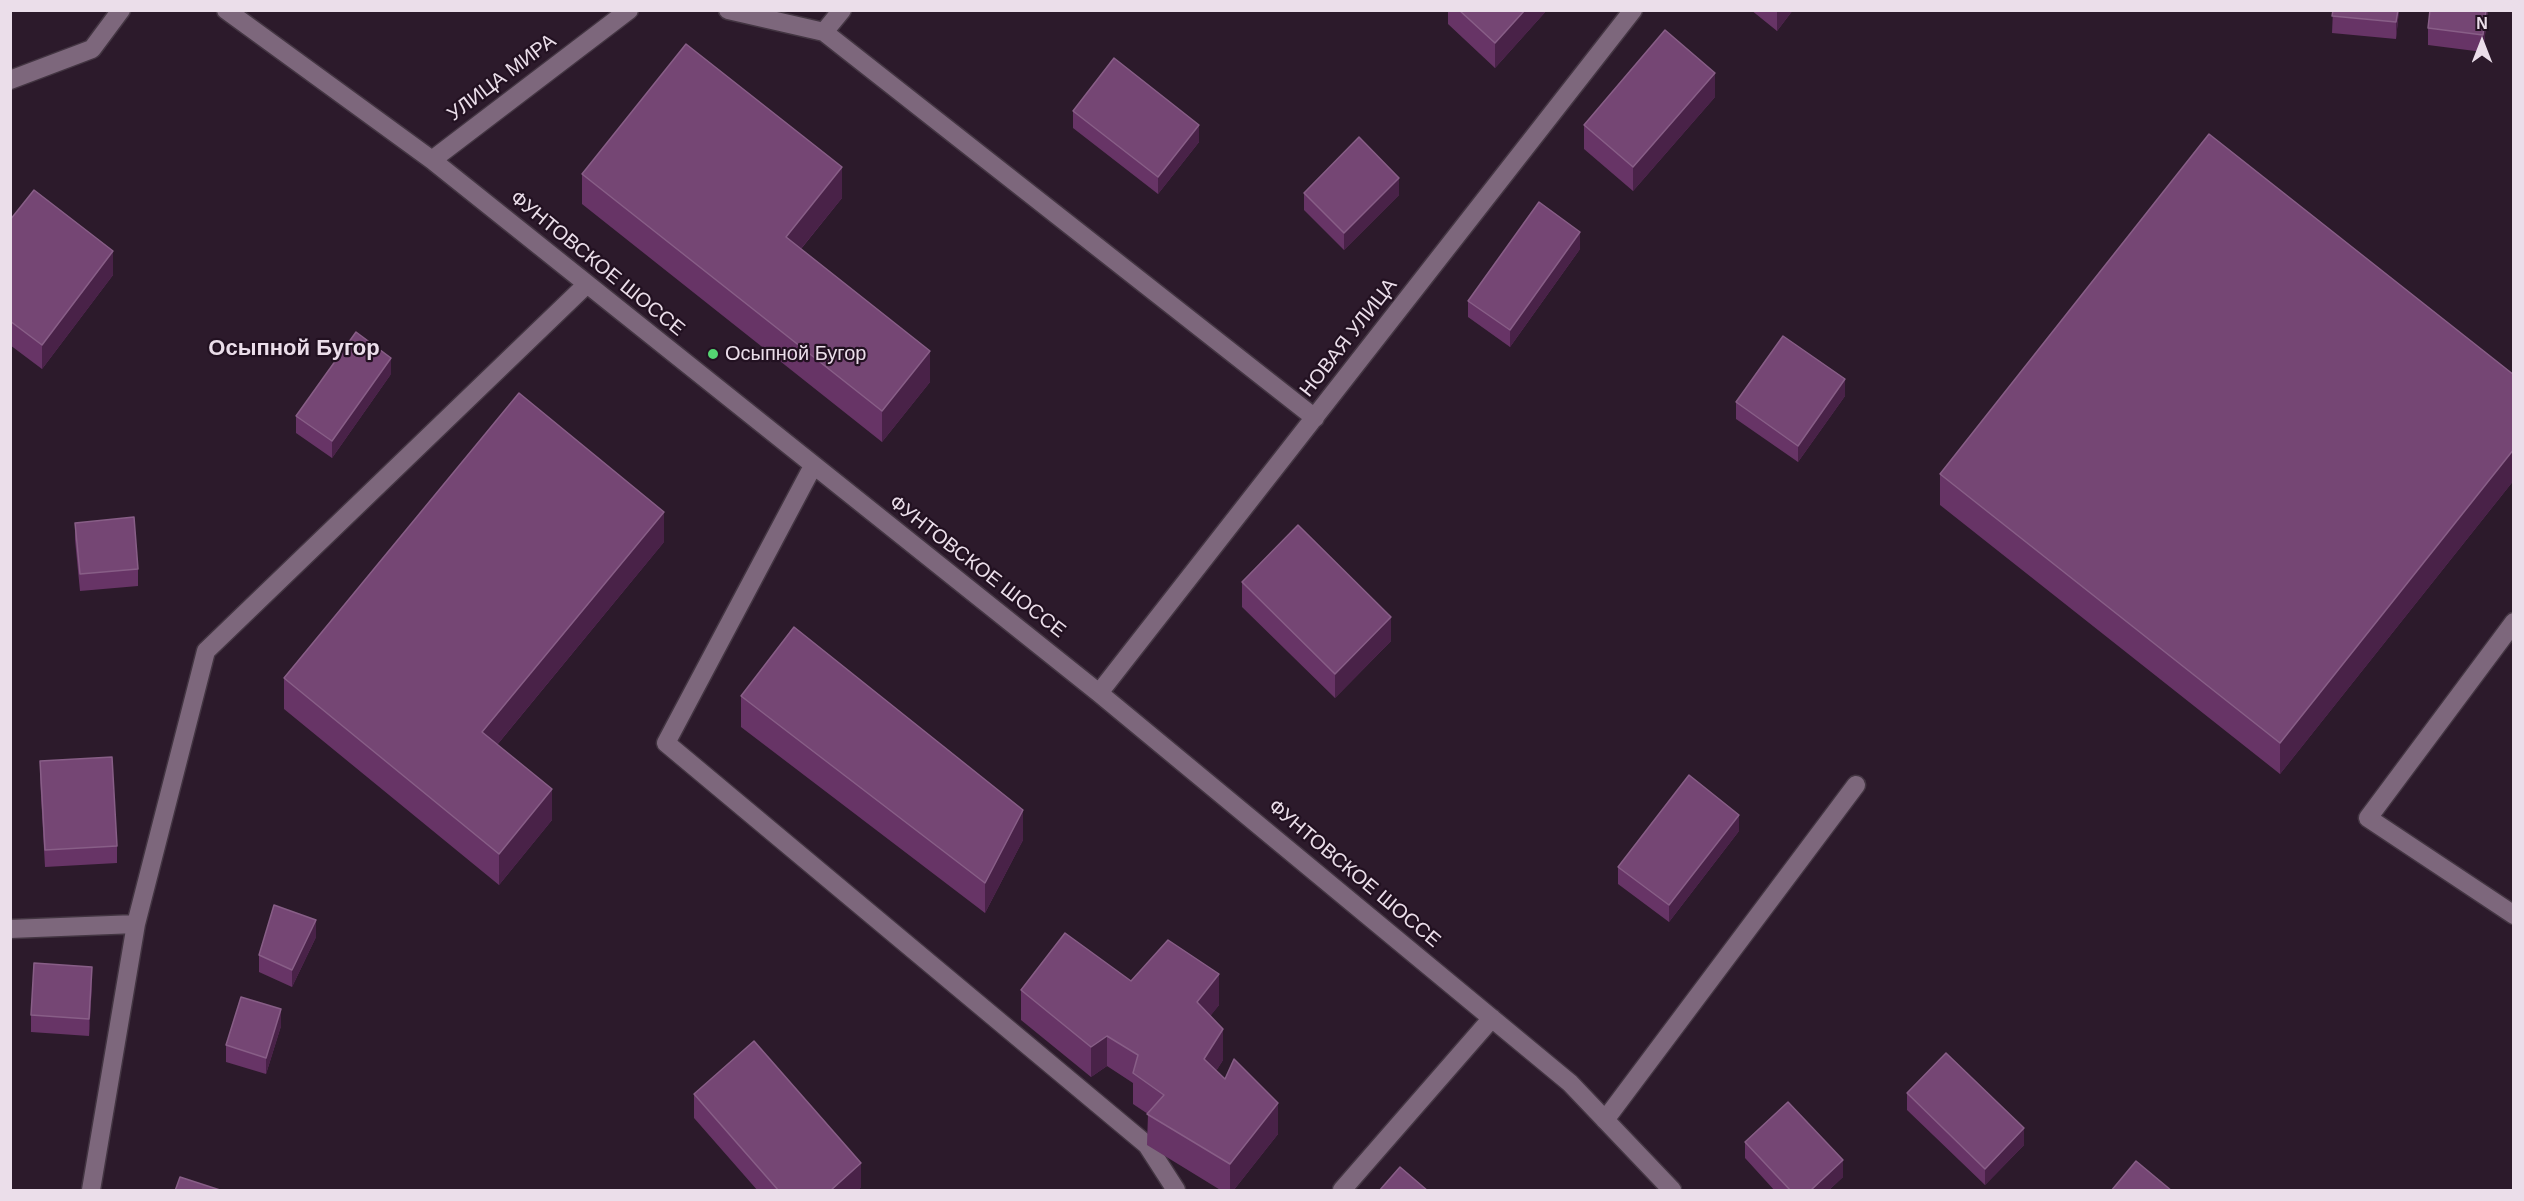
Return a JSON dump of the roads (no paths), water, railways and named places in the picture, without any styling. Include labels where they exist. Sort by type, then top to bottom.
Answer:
[{"type":"street","points":[[10,80],[92,49],[121,10]]},
{"type":"street","name":"ФУНТОВСКОЕ ШОССЕ","points":[[226,10],[432,160],[1099,693],[1570,1083],[1672,1191]]},
{"type":"street","name":"УЛИЦА МИРА","points":[[432,160],[629,10]]},
{"type":"street","points":[[728,10],[824,32],[1315,418]]},
{"type":"street","points":[[824,32],[842,10]]},
{"type":"street","name":"НОВАЯ УЛИЦА","points":[[1099,693],[1634,10]]},
{"type":"street","points":[[91,1191],[136,924],[206,651],[586,285]]},
{"type":"street","points":[[813,466],[666,743],[1147,1145],[1176,1191]]},
{"type":"street","points":[[2514,622],[2368,818],[2514,915]]},
{"type":"street","points":[[1605,1120],[1856,785]]},
{"type":"street","points":[[10,929],[136,924]]},
{"type":"street","points":[[1342,1191],[1492,1018]]},
{"type":"place","name":"Осыпной Бугор","points":[[713,354]]},
{"type":"district","name":"Осыпной Бугор","points":[[294,349]]}]
